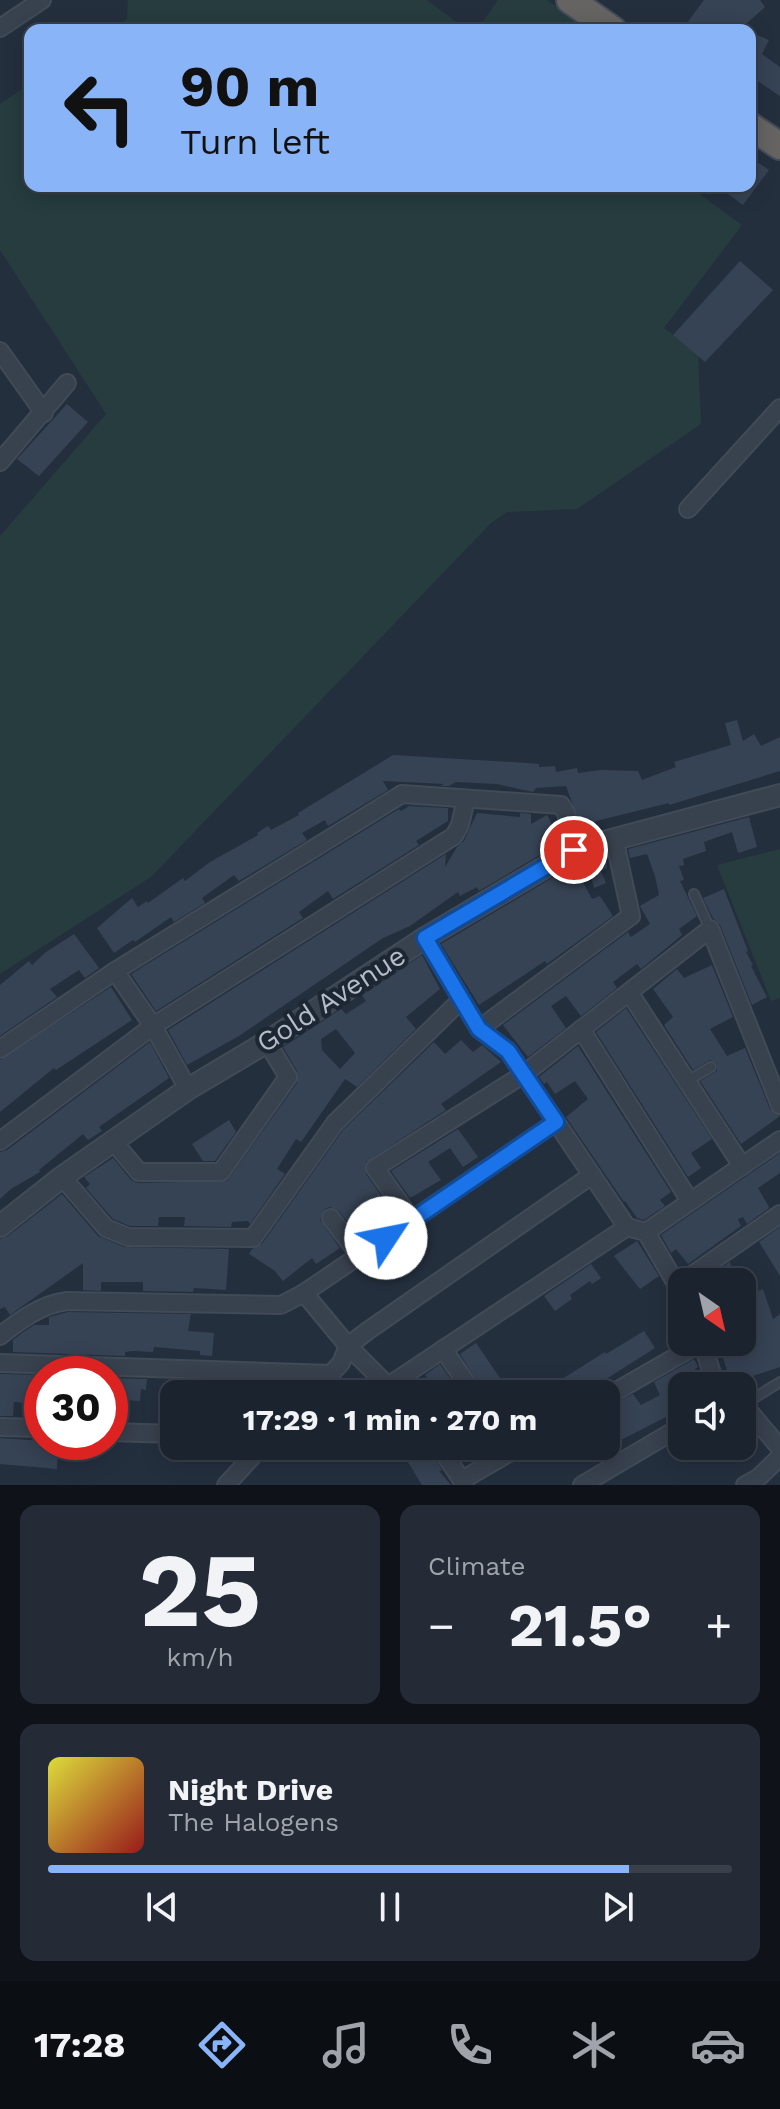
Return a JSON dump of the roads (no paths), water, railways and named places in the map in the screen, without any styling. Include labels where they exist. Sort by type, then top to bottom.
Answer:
[{"type":"highway","points":[[570,0],[604,24]]},
{"type":"highway","points":[[756,130],[780,146]]},
{"type":"street","points":[[0,28],[36,1]]},
{"type":"street","points":[[0,351],[44,413]]},
{"type":"street","points":[[0,462],[67,383]]},
{"type":"street","points":[[688,509],[780,408]]},
{"type":"street","points":[[0,1049],[115,971],[402,794],[561,805],[566,813],[574,850]]},
{"type":"street","name":"Gold Avenue","points":[[0,1226],[62,1177],[188,1089],[267,1042],[425,938],[574,850],[780,795]]},
{"type":"street","points":[[0,1141],[153,1026],[454,836],[466,799]]},
{"type":"street","points":[[479,1029],[631,916],[614,838]]},
{"type":"street","points":[[412,1220],[375,1168],[524,1074],[710,929],[780,1105]]},
{"type":"street","points":[[425,938],[479,1029],[508,1051],[627,1227],[646,1232],[669,1268]]},
{"type":"street","points":[[115,971],[153,1026],[188,1089]]},
{"type":"street","points":[[629,992],[742,1166]]},
{"type":"street","points":[[62,1177],[106,1228],[128,1237],[253,1238],[335,1123],[461,1000]]},
{"type":"street","points":[[581,1029],[690,1201]]},
{"type":"street","points":[[113,1141],[139,1172],[221,1172],[288,1077],[267,1042]]},
{"type":"street","points":[[0,1336],[53,1303],[281,1305],[304,1293],[556,1122]]},
{"type":"street","points":[[646,1232],[780,1140]]},
{"type":"street","points":[[326,1380],[341,1363],[348,1346],[592,1175]]},
{"type":"street","points":[[706,1268],[780,1214]]},
{"type":"street","points":[[331,1218],[359,1255]]},
{"type":"street","points":[[404,1380],[443,1349],[627,1227]]},
{"type":"street","points":[[304,1293],[348,1346],[382,1380]]},
{"type":"street","points":[[443,1349],[464,1380]]},
{"type":"street","points":[[620,1389],[678,1356]]},
{"type":"street","points":[[0,1363],[332,1374]]},
{"type":"street","points":[[756,1419],[780,1448]]},
{"type":"street","points":[[0,1427],[24,1428]]},
{"type":"street","points":[[128,1433],[160,1434]]},
{"type":"street","points":[[582,1485],[668,1434]]},
{"type":"street","points":[[745,1485],[780,1457]]},
{"type":"street","points":[[226,1485],[249,1460]]},
{"type":"street","points":[[448,1460],[464,1483],[498,1460]]},
{"type":"lane","points":[[694,894],[710,929]]},
{"type":"lane","points":[[687,1081],[711,1067]]},
{"type":"lane","points":[[756,1396],[780,1382]]}]
